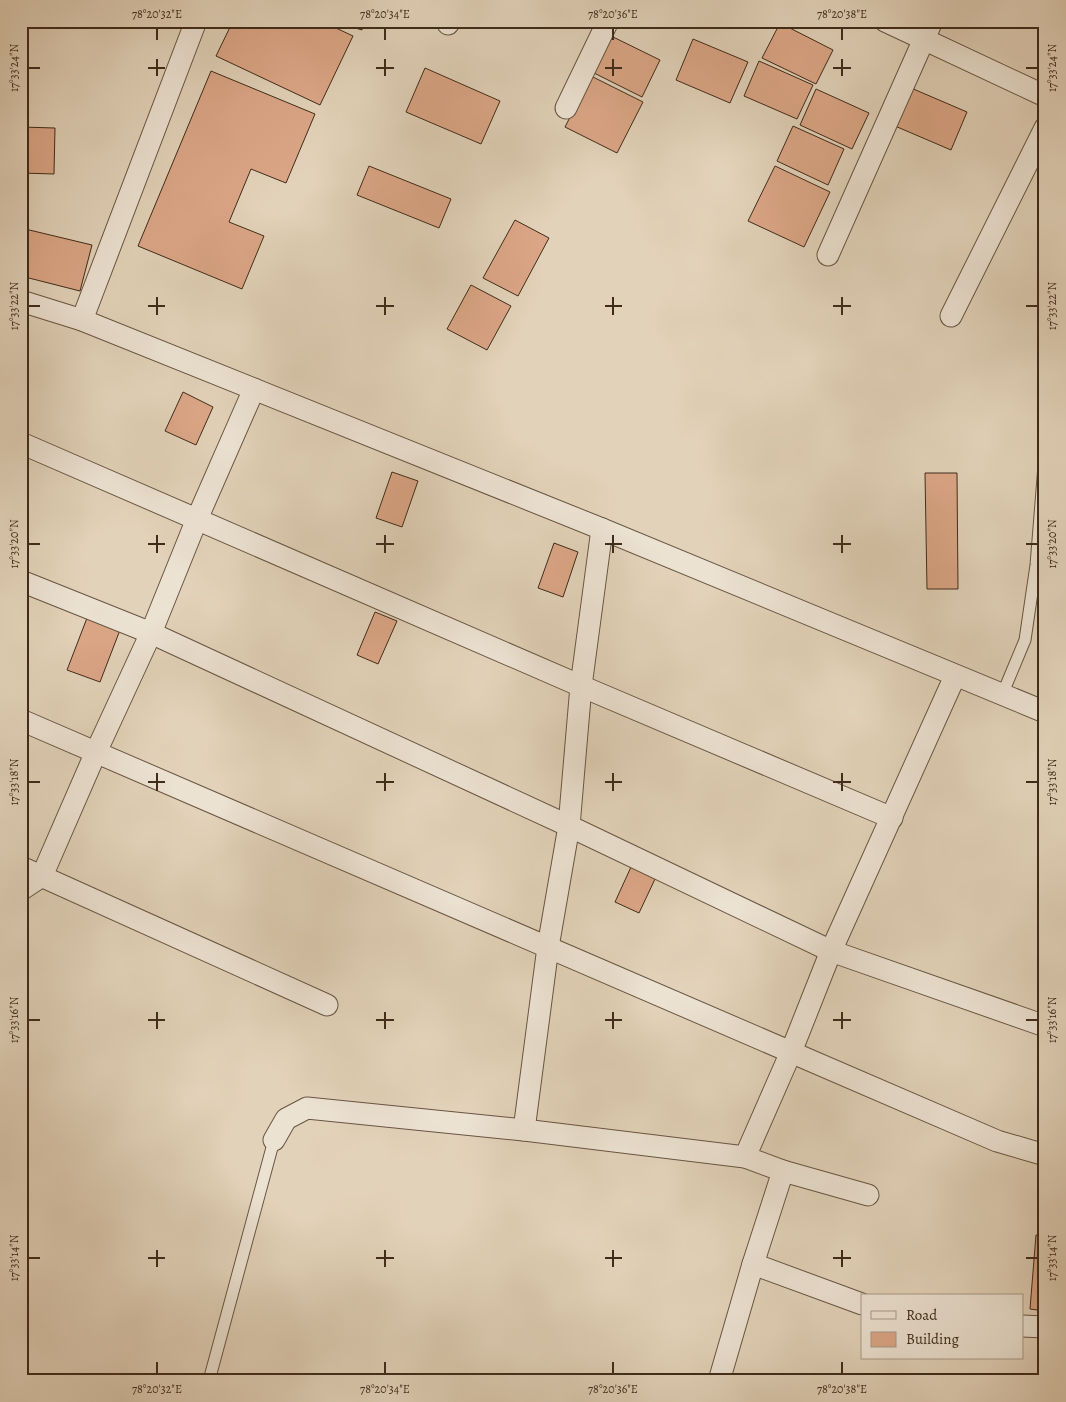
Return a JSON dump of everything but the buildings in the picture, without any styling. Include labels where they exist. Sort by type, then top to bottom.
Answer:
[{"type":"street","points":[[82,320],[196,21]]},
{"type":"street","points":[[566,108],[608,21]]},
{"type":"street","points":[[885,21],[928,30],[1045,96]]},
{"type":"street","points":[[828,255],[928,30]]},
{"type":"street","points":[[950,316],[1045,128]]},
{"type":"street","points":[[21,301],[82,320],[602,529],[1045,712]]},
{"type":"street","points":[[21,890],[42,876],[151,633],[197,519],[254,390]]},
{"type":"street","points":[[21,443],[581,686],[892,818]]},
{"type":"street","points":[[524,1130],[548,947],[569,826],[581,686],[602,529]]},
{"type":"street","points":[[21,581],[151,633],[569,826],[831,952],[1045,1026]]},
{"type":"street","points":[[745,1157],[791,1052],[831,952],[955,676]]},
{"type":"street","points":[[21,720],[997,1141],[1045,1155]]},
{"type":"street","points":[[21,867],[327,1006]]},
{"type":"street","points":[[274,1140],[286,1119],[306,1108],[524,1130],[745,1157],[783,1171],[868,1194]]},
{"type":"street","points":[[719,1381],[753,1264],[783,1171]]},
{"type":"street","points":[[753,1264],[861,1304]]},
{"type":"street","points":[[1024,1326],[1045,1327]]},
{"type":"lane","points":[[1002,695],[1025,640],[1036,565],[1045,453]]},
{"type":"lane","points":[[206,1381],[210,1377],[274,1140]]}]
